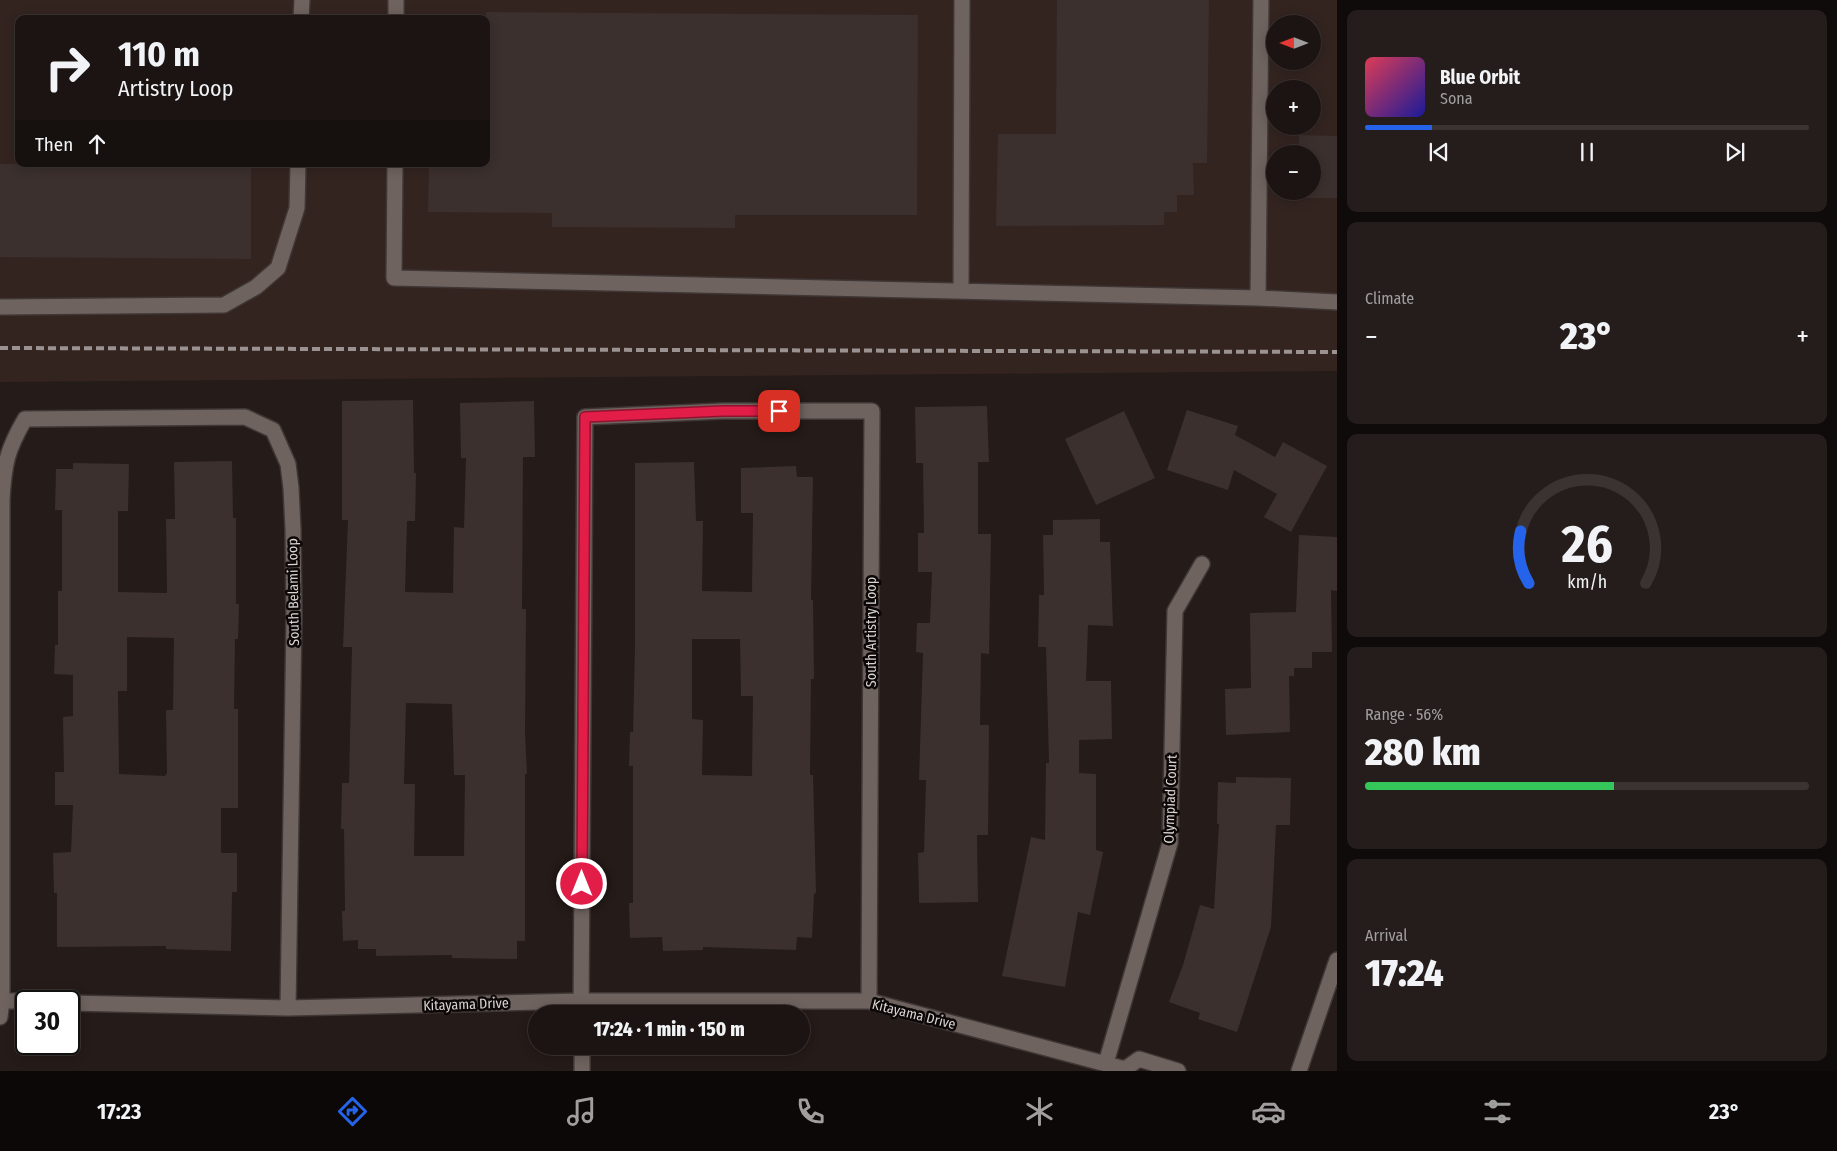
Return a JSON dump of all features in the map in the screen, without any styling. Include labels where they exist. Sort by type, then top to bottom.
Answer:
[{"type":"street","points":[[301,15],[302,0]]},
{"type":"street","points":[[396,0],[396,15]]},
{"type":"street","points":[[961,291],[962,0]]},
{"type":"street","points":[[1258,298],[1260,0]]},
{"type":"street","points":[[0,307],[224,305],[256,287],[278,268],[297,208],[298,167]]},
{"type":"street","points":[[395,167],[394,278],[1258,298],[1337,302]]},
{"type":"street","name":"South Artistry Loop","points":[[581,1005],[585,417],[723,411],[872,411],[869,1002]]},
{"type":"street","name":"South Belami Loop","points":[[1,1001],[2,500],[4,467],[10,444],[25,419],[245,417],[273,430],[288,464],[291,488],[294,616],[288,1008]]},
{"type":"street","name":"Olympiad Court","points":[[1106,1063],[1170,843],[1175,611],[1202,564]]},
{"type":"street","points":[[1299,1071],[1337,960]]},
{"type":"street","points":[[0,1017],[1,1001],[15,1001]]},
{"type":"street","name":"Kitayama Drive","points":[[80,1002],[288,1008],[528,1007]]},
{"type":"street","name":"Kitayama Drive","points":[[696,1005],[869,1002],[1106,1063],[1125,1070],[1139,1059],[1178,1071]]},
{"type":"street","points":[[582,1055],[582,1071]]},
{"type":"shaded area","points":[[0,0],[1337,0],[1337,371],[0,382]]},
{"type":"building","points":[[1057,0],[1209,0],[1207,163],[1193,163],[1194,195],[1177,195],[1177,212],[1164,212],[1164,225],[996,226],[998,134],[1056,134]]},
{"type":"building","points":[[486,12],[918,15],[917,215],[735,215],[735,228],[552,227],[552,213],[428,212],[429,167],[490,167],[490,15],[486,15]]},
{"type":"building","points":[[1299,135],[1337,136],[1337,198],[1321,198],[1321,145],[1299,145]]},
{"type":"building","points":[[0,164],[15,164],[15,167],[251,167],[251,259],[0,257]]},
{"type":"building","points":[[413,400],[414,473],[416,473],[415,521],[407,521],[405,592],[453,593],[454,527],[464,528],[466,458],[461,458],[460,403],[534,401],[535,457],[523,457],[522,609],[526,609],[525,734],[527,774],[525,774],[525,941],[517,941],[517,959],[452,958],[452,955],[376,956],[376,949],[358,949],[358,940],[343,941],[342,911],[345,911],[344,829],[341,829],[342,783],[349,783],[352,647],[343,647],[348,520],[342,520],[342,401]],"holes":[[[406,703],[452,704],[454,775],[465,775],[464,856],[414,856],[415,784],[404,784]]]},
{"type":"building","points":[[987,406],[989,462],[978,462],[978,534],[991,534],[989,654],[981,653],[980,725],[989,725],[988,835],[977,835],[978,902],[919,903],[918,853],[924,852],[926,780],[919,780],[923,653],[916,652],[917,623],[930,623],[932,572],[918,572],[918,533],[924,533],[923,463],[916,463],[915,407]]},
{"type":"building","points":[[1187,410],[1238,426],[1235,435],[1275,457],[1283,442],[1327,466],[1291,532],[1264,517],[1277,494],[1234,470],[1228,490],[1167,470]]},
{"type":"building","points":[[1124,411],[1155,478],[1096,505],[1065,439]]},
{"type":"building","points":[[232,461],[233,518],[236,518],[236,604],[239,604],[238,639],[235,639],[234,709],[238,709],[238,808],[221,808],[221,853],[237,853],[237,892],[232,892],[231,951],[166,949],[166,946],[57,947],[57,893],[54,893],[53,853],[71,852],[73,805],[55,805],[55,772],[64,772],[63,717],[73,716],[73,675],[54,674],[55,645],[58,645],[58,591],[62,591],[62,510],[55,510],[56,469],[73,469],[73,463],[129,464],[128,511],[118,511],[118,592],[167,593],[166,519],[175,519],[174,462]],"holes":[[[127,637],[174,638],[173,710],[166,710],[167,773],[165,776],[119,774],[118,691],[127,691]]]},
{"type":"building","points":[[694,462],[696,521],[703,521],[702,591],[752,592],[753,513],[741,513],[741,468],[796,466],[797,477],[813,477],[811,600],[813,600],[814,679],[811,679],[810,775],[813,775],[816,893],[814,894],[812,938],[797,937],[796,950],[703,947],[703,950],[663,951],[662,937],[630,938],[629,903],[633,903],[633,766],[629,766],[630,732],[633,732],[635,647],[635,463]],"holes":[[[692,639],[740,639],[741,696],[753,696],[752,776],[702,775],[703,720],[692,719]]]},
{"type":"building","points":[[1100,519],[1100,542],[1110,542],[1113,626],[1088,625],[1086,681],[1111,681],[1112,739],[1079,740],[1079,773],[1096,774],[1096,850],[1103,852],[1090,915],[1078,912],[1065,987],[1002,976],[1031,837],[1045,840],[1046,763],[1049,763],[1046,647],[1038,647],[1039,595],[1044,595],[1043,535],[1053,535],[1053,520]]},
{"type":"building","points":[[1299,535],[1337,537],[1337,591],[1331,590],[1332,652],[1312,652],[1312,668],[1294,668],[1294,676],[1289,676],[1290,732],[1226,735],[1225,689],[1251,688],[1250,613],[1296,612]]},
{"type":"building","points":[[1236,777],[1291,778],[1290,825],[1276,825],[1271,927],[1237,1032],[1198,1019],[1200,1013],[1169,1002],[1183,965],[1200,905],[1214,909],[1219,824],[1217,824],[1218,782],[1236,783]]},
{"type":"railway","points":[[0,348],[1337,352]]},
{"type":"route","points":[[582,884],[585,417],[723,411],[779,411]]}]
